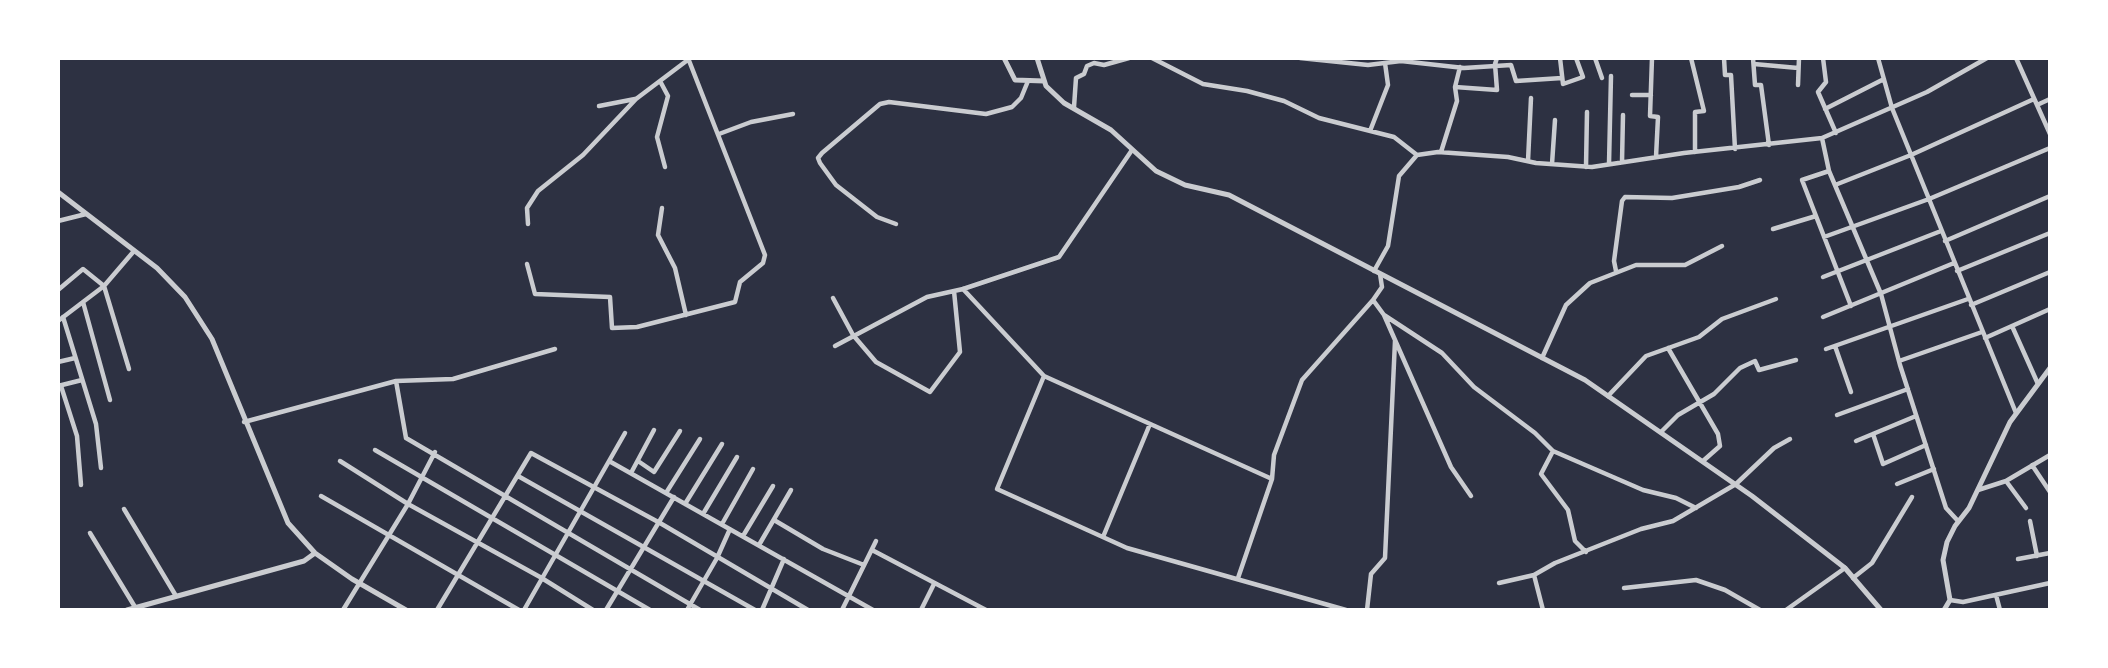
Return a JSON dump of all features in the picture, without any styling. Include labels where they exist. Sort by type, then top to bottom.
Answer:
[{"type":"street","points":[[1004,58],[1015,80],[1044,81]]},
{"type":"street","points":[[1037,58],[1044,81],[1064,102],[1111,130],[1156,171],[1185,184],[1229,195],[1585,380],[1736,484],[1845,568],[1881,609]]},
{"type":"street","points":[[1074,107],[1076,78],[1084,74],[1088,66],[1094,63],[1104,65],[1129,58]]},
{"type":"street","points":[[1152,58],[1203,84],[1247,91],[1275,99],[1319,118],[1394,137],[1417,155]]},
{"type":"street","points":[[1300,58],[1368,65],[1401,61],[1460,67],[1496,61],[1511,65],[1516,81],[1562,78]]},
{"type":"street","points":[[1560,58],[1563,84],[1583,77],[1576,58]]},
{"type":"street","points":[[1595,58],[1602,78]]},
{"type":"street","points":[[1652,58],[1650,116],[1658,117],[1656,157]]},
{"type":"street","points":[[1691,58],[1704,111],[1695,112],[1695,152]]},
{"type":"street","points":[[1724,58],[1725,75],[1731,75],[1735,149]]},
{"type":"street","points":[[1779,58],[1779,66]]},
{"type":"street","points":[[1798,85],[1799,58]]},
{"type":"street","points":[[1823,58],[1826,82],[1818,92],[1836,133]]},
{"type":"street","points":[[1878,58],[1892,108],[2016,413]]},
{"type":"street","points":[[1238,578],[1272,478],[1274,455],[1302,380],[1382,287],[1377,273],[1388,246],[1399,176],[1417,155],[1441,152],[1508,157],[1586,167],[1822,138],[1927,92],[1988,58]]},
{"type":"street","points":[[2016,58],[2049,134]]},
{"type":"street","points":[[527,264],[535,294],[610,297],[612,328],[637,327],[735,302],[740,282],[765,260],[689,59],[636,99],[583,155],[538,191],[528,208],[528,224]]},
{"type":"street","points":[[1455,87],[1497,90],[1496,61]]},
{"type":"street","points":[[1769,145],[1761,85],[1755,86],[1754,61],[1798,68]]},
{"type":"street","points":[[1370,131],[1388,85],[1385,63]]},
{"type":"street","points":[[1441,152],[1457,101],[1455,87],[1460,67]]},
{"type":"street","points":[[1609,164],[1611,76]]},
{"type":"street","points":[[1825,109],[1884,79]]},
{"type":"street","points":[[660,81],[668,96],[657,137],[665,167]]},
{"type":"street","points":[[896,224],[877,217],[836,185],[820,163],[818,158],[822,153],[880,104],[889,102],[986,114],[1012,107],[1021,98],[1028,81]]},
{"type":"street","points":[[1632,95],[1651,95]]},
{"type":"street","points":[[1528,161],[1532,98]]},
{"type":"street","points":[[599,106],[636,99]]},
{"type":"street","points":[[1835,185],[2036,102],[2049,99]]},
{"type":"street","points":[[1586,167],[1587,112]]},
{"type":"street","points":[[719,134],[751,122],[793,114]]},
{"type":"street","points":[[1622,162],[1623,115]]},
{"type":"street","points":[[1552,164],[1555,120]]},
{"type":"street","points":[[1822,138],[1829,171],[1881,294],[1899,361],[1947,508],[1958,522]]},
{"type":"street","points":[[1824,237],[1929,199],[2049,148]]},
{"type":"street","points":[[835,346],[927,297],[963,289],[1059,257],[1132,150]]},
{"type":"street","points":[[1829,171],[1802,180],[1851,306]]},
{"type":"street","points":[[1616,271],[1614,261],[1622,201],[1625,197],[1672,198],[1739,187],[1760,180]]},
{"type":"street","points":[[58,192],[157,268],[185,297],[212,339],[234,388],[244,422],[288,523],[315,553],[360,583],[406,609]]},
{"type":"street","points":[[1945,241],[2049,196]]},
{"type":"street","points":[[662,208],[658,235],[675,268],[686,315]]},
{"type":"street","points":[[58,221],[86,214]]},
{"type":"street","points":[[1773,229],[1816,216]]},
{"type":"street","points":[[1823,277],[1941,231]]},
{"type":"street","points":[[1957,271],[2049,233]]},
{"type":"street","points":[[1542,358],[1571,298],[1590,283],[1616,271],[1647,264],[1685,265],[1722,246]]},
{"type":"street","points":[[101,468],[96,424],[61,319],[104,286],[134,251]]},
{"type":"street","points":[[1823,317],[1954,263]]},
{"type":"street","points":[[58,290],[83,269],[104,286],[129,369]]},
{"type":"street","points":[[1971,305],[2049,272]]},
{"type":"street","points":[[963,289],[1044,376],[1272,478]]},
{"type":"street","points":[[833,298],[853,335],[876,362],[930,392],[960,351],[954,291]]},
{"type":"street","points":[[1608,396],[1639,361],[1705,334],[1722,319],[1776,299]]},
{"type":"street","points":[[1826,350],[1968,299]]},
{"type":"street","points":[[1373,300],[1384,315],[1451,467],[1471,496]]},
{"type":"street","points":[[83,302],[110,400]]},
{"type":"street","points":[[1984,338],[2049,309]]},
{"type":"street","points":[[1384,315],[1442,353],[1474,387],[1535,433],[1552,451],[1643,490],[1676,498],[1696,508]]},
{"type":"street","points":[[2013,326],[2038,384]]},
{"type":"street","points":[[1899,361],[1982,332]]},
{"type":"street","points":[[1367,609],[1371,574],[1385,558],[1395,341]]},
{"type":"street","points":[[1835,346],[1851,392]]},
{"type":"street","points":[[1668,348],[1713,424],[1720,441],[1718,449],[1703,461]]},
{"type":"street","points":[[244,422],[396,381],[453,379],[555,350]]},
{"type":"street","points":[[58,362],[75,358]]},
{"type":"street","points":[[1661,432],[1678,415],[1714,394],[1740,368],[1755,362],[1759,370],[1796,360]]},
{"type":"street","points":[[1944,609],[1950,600],[1943,551],[1958,522],[1969,508],[1999,442],[2016,413],[2049,368]]},
{"type":"street","points":[[1044,376],[997,489],[1126,548],[1346,609]]},
{"type":"street","points":[[81,485],[77,436],[60,386],[82,380]]},
{"type":"street","points":[[396,381],[406,438],[435,452],[506,498],[700,609]]},
{"type":"street","points":[[1837,415],[1908,389]]},
{"type":"street","points":[[1856,441],[1916,416]]},
{"type":"street","points":[[1103,537],[1150,424]]},
{"type":"street","points":[[631,473],[654,430]]},
{"type":"street","points":[[638,461],[654,472],[680,431]]},
{"type":"street","points":[[524,609],[540,577],[626,433]]},
{"type":"street","points":[[1873,434],[1883,464],[1926,446]]},
{"type":"street","points":[[666,493],[700,439]]},
{"type":"street","points":[[1499,583],[1534,575],[1555,563],[1641,529],[1673,521],[1736,484],[1774,448],[1790,439]]},
{"type":"street","points":[[685,504],[722,444]]},
{"type":"street","points":[[375,450],[650,609]]},
{"type":"street","points":[[1552,451],[1541,474],[1568,510],[1575,541],[1586,552]]},
{"type":"street","points":[[343,609],[408,504],[435,452]]},
{"type":"street","points":[[437,609],[460,576],[531,453],[660,523],[808,609]]},
{"type":"street","points":[[1978,490],[2006,481],[2049,455]]},
{"type":"street","points":[[703,514],[737,457]]},
{"type":"street","points":[[340,461],[408,504],[593,609]]},
{"type":"street","points":[[609,461],[873,609]]},
{"type":"street","points":[[2032,465],[2049,492]]},
{"type":"street","points":[[722,524],[753,469]]},
{"type":"street","points":[[1897,484],[1934,470]]},
{"type":"street","points":[[518,476],[755,609]]},
{"type":"street","points":[[2006,481],[2026,508]]},
{"type":"street","points":[[743,536],[773,486]]},
{"type":"street","points":[[759,545],[791,490]]},
{"type":"street","points":[[321,496],[519,609]]},
{"type":"street","points":[[1853,578],[1872,563],[1912,496]]},
{"type":"street","points":[[606,609],[632,570],[674,497]]},
{"type":"street","points":[[124,509],[176,596]]},
{"type":"street","points":[[774,520],[823,549],[864,565]]},
{"type":"street","points":[[2030,521],[2037,556]]},
{"type":"street","points":[[687,609],[717,558],[730,529]]},
{"type":"street","points":[[90,533],[135,607]]},
{"type":"street","points":[[842,609],[876,541]]},
{"type":"street","points":[[872,550],[986,609]]},
{"type":"street","points":[[127,609],[304,561],[315,553]]},
{"type":"street","points":[[2018,559],[2049,553]]},
{"type":"street","points":[[762,609],[784,559]]},
{"type":"street","points":[[1786,609],[1845,568]]},
{"type":"street","points":[[1534,575],[1542,609]]},
{"type":"street","points":[[1624,588],[1696,580],[1725,590],[1760,609]]},
{"type":"street","points":[[1950,600],[1963,602],[2049,583]]},
{"type":"street","points":[[921,609],[934,584]]},
{"type":"street","points":[[1996,595],[2000,609]]},
{"type":"street","points":[[1963,602],[1965,609]]}]
